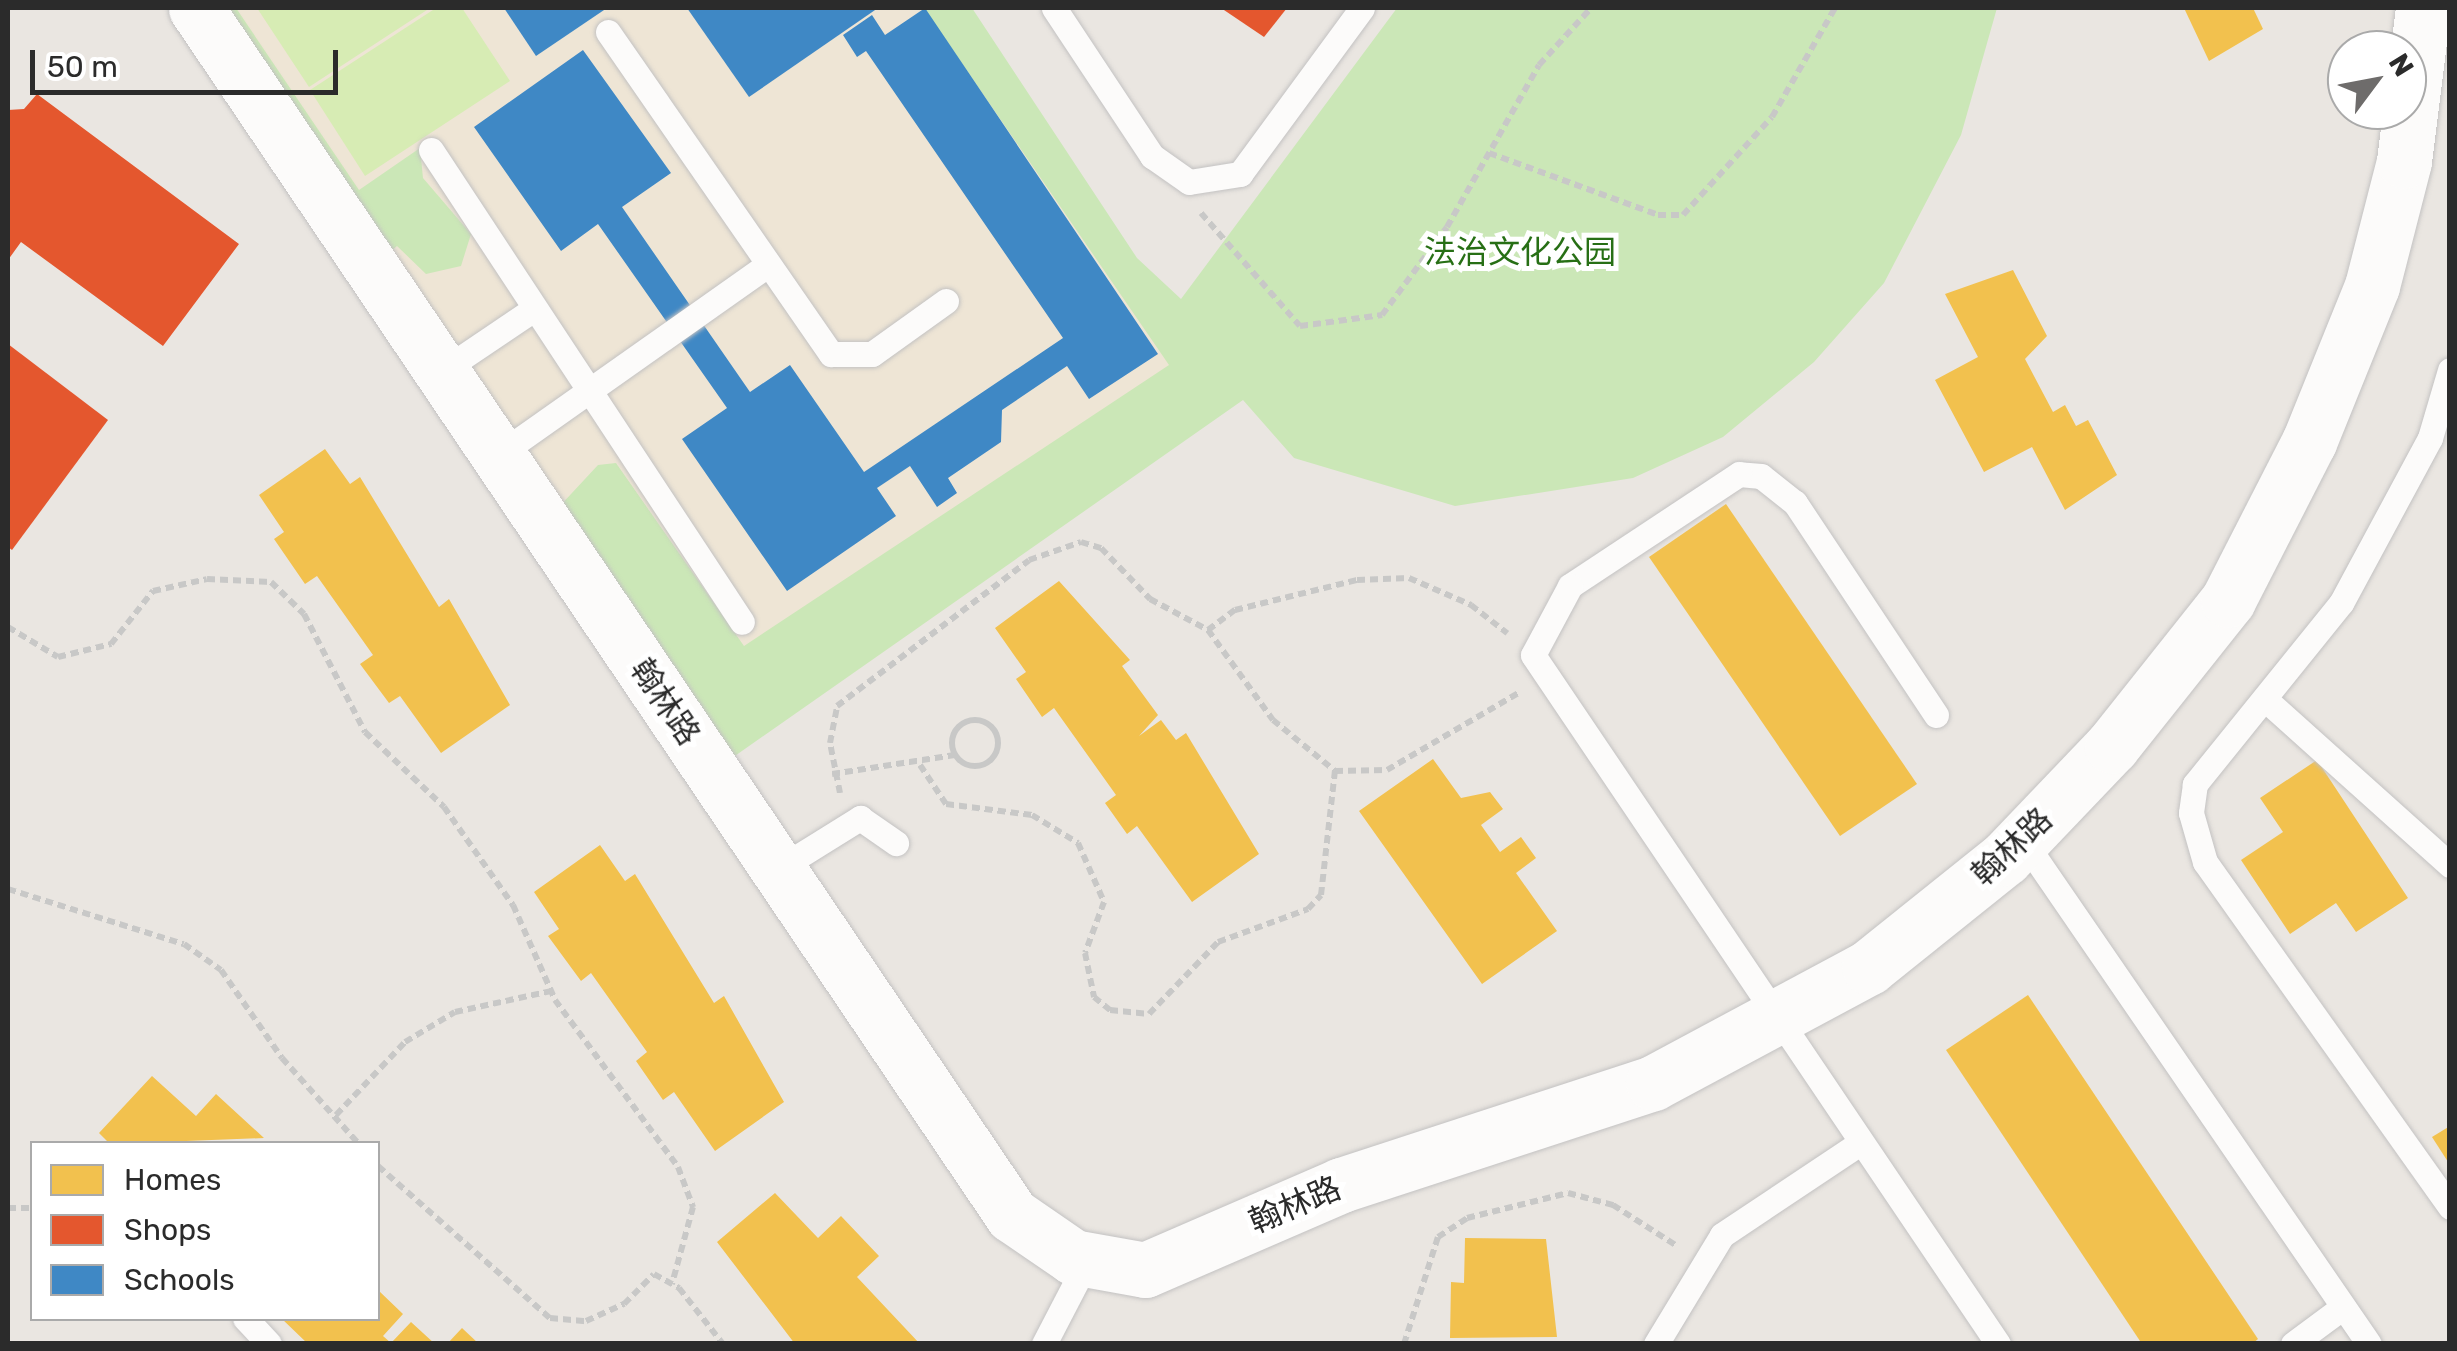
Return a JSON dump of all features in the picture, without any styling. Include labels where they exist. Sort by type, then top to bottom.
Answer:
[{"type":"main road","name":"翰林路","points":[[196,8],[1012,1215],[1088,1260],[1145,1270],[1340,1185],[1653,1083],[1869,967],[2024,840],[2228,600],[2309,442],[2372,286],[2404,160],[2422,8]]},
{"type":"lane","points":[[1054,8],[1152,156],[1189,182],[1240,174],[1362,8]]},
{"type":"lane","points":[[608,32],[811,336],[850,358],[872,354],[946,301]]},
{"type":"lane","points":[[430,150],[742,622]]},
{"type":"lane","points":[[498,455],[765,267]]},
{"type":"lane","points":[[442,371],[534,308]]},
{"type":"lane","points":[[2450,370],[2430,438],[2341,604],[2194,784],[2191,813],[2205,862],[2450,1207]]},
{"type":"lane","points":[[1936,716],[1795,503],[1761,476],[1739,474],[1570,586],[1545,621],[1534,669],[1998,1344]]},
{"type":"lane","points":[[2266,700],[2450,865]]},
{"type":"lane","points":[[778,869],[853,821],[879,824],[896,842]]},
{"type":"lane","points":[[2024,840],[2368,1344]]},
{"type":"lane","points":[[1656,1344],[1722,1235],[1860,1143]]},
{"type":"lane","points":[[1044,1344],[1088,1260]]},
{"type":"lane","points":[[2293,1344],[2343,1307]]},
{"type":"lane","points":[[248,1321],[269,1344]]},
{"type":"path","points":[[1189,182],[1208,232],[1300,326],[1354,326],[1382,315],[1489,153],[1539,65],[1591,8]]},
{"type":"path","points":[[1489,153],[1658,215],[1683,214],[1772,117],[1835,8]]},
{"type":"path","points":[[853,821],[832,774],[838,706],[1029,560],[1081,542],[1101,548],[1150,599],[1208,630],[1273,720],[1335,771],[1387,770],[1508,703],[1534,669],[1471,605],[1409,578],[1357,580],[1234,610],[1208,630]]},
{"type":"path","points":[[8,627],[58,656],[111,644],[154,591],[207,579],[271,582],[304,614],[364,732],[444,807],[513,905],[551,990],[678,1167],[693,1207],[672,1284]]},
{"type":"path","points":[[832,774],[920,766],[955,755],[982,766],[998,750],[996,734],[987,722],[964,722],[955,755]]},
{"type":"path","points":[[920,766],[946,804],[1032,815],[1078,843],[1104,902],[1085,953],[1094,998],[1110,1010],[1150,1014],[1218,942],[1292,916],[1320,894],[1335,771]]},
{"type":"path","points":[[8,889],[184,944],[221,970],[357,1141]]},
{"type":"path","points":[[336,1115],[366,1076],[438,1022],[551,990]]},
{"type":"path","points":[[380,1168],[550,1318],[586,1321],[624,1304],[654,1274],[672,1284],[722,1344]]},
{"type":"path","points":[[1404,1344],[1438,1236],[1519,1202],[1568,1194],[1613,1205],[1703,1264]]},
{"type":"shaded area","points":[[196,8],[956,8],[1201,380],[694,744]]},
{"type":"green space","points":[[215,8],[236,8],[359,190],[420,148],[423,178],[471,234],[461,266],[426,274],[397,246],[381,260]]},
{"type":"green space","points":[[257,8],[430,8],[309,87]]},
{"type":"green space","points":[[436,8],[462,8],[510,81],[365,176],[310,90]]},
{"type":"green space","name":"法治文化公园","points":[[924,8],[972,8],[1137,258],[1181,299],[1397,8],[1997,8],[1961,135],[1884,283],[1814,362],[1723,437],[1633,478],[1455,506],[1294,458],[1243,400],[722,765],[558,508],[598,465],[616,463],[744,646],[1169,365]]},
{"type":"building: Homes","points":[[2184,8],[2253,8],[2263,29],[2209,61]]},
{"type":"building: Homes","points":[[2013,270],[2047,336],[2025,359],[2053,412],[2065,405],[2076,426],[2088,420],[2117,475],[2065,510],[2032,447],[1984,472],[1935,380],[1978,357],[1945,294]]},
{"type":"building: Homes","points":[[325,449],[350,484],[360,477],[439,607],[449,599],[510,705],[441,753],[400,696],[389,703],[360,664],[373,655],[317,576],[305,584],[274,539],[284,532],[259,495]]},
{"type":"building: Homes","points":[[1726,504],[1917,784],[1840,836],[1649,557]]},
{"type":"building: Homes","points":[[1059,581],[1130,660],[1122,666],[1158,715],[1139,736],[1161,720],[1176,740],[1186,733],[1259,854],[1192,902],[1137,826],[1127,834],[1105,803],[1116,795],[1054,708],[1042,717],[1016,679],[1026,672],[995,628]]},
{"type":"building: Homes","points":[[1433,759],[1461,798],[1490,792],[1503,809],[1481,825],[1500,852],[1521,837],[1536,858],[1516,873],[1557,931],[1482,984],[1359,811]]},
{"type":"building: Homes","points":[[2317,760],[2408,898],[2356,932],[2336,903],[2290,934],[2241,860],[2283,832],[2260,798]]},
{"type":"building: Homes","points":[[600,845],[625,881],[635,874],[714,1003],[724,996],[784,1102],[715,1151],[674,1092],[663,1100],[636,1061],[647,1052],[591,973],[581,981],[548,936],[559,929],[534,892]]},
{"type":"building: Homes","points":[[2028,995],[2258,1339],[2252,1344],[2142,1344],[1946,1050]]},
{"type":"building: Homes","points":[[152,1076],[196,1116],[216,1094],[264,1138],[107,1141],[99,1133]]},
{"type":"building: Homes","points":[[2450,1126],[2450,1165],[2432,1137]]},
{"type":"building: Homes","points":[[775,1193],[818,1238],[841,1216],[879,1256],[857,1277],[920,1344],[795,1344],[717,1242]]},
{"type":"building: Homes","points":[[1465,1238],[1546,1239],[1557,1337],[1450,1338],[1451,1282],[1464,1283]]},
{"type":"building: Homes","points":[[380,1292],[403,1314],[383,1336],[391,1343],[411,1322],[435,1344],[308,1344],[284,1321],[380,1321]]},
{"type":"building: Homes","points":[[462,1328],[479,1344],[447,1344]]},
{"type":"building: Shops","points":[[1221,8],[1287,8],[1264,37]]},
{"type":"building: Shops","points":[[37,94],[239,244],[163,346],[21,242],[8,260],[8,110],[24,109]]},
{"type":"building: Shops","points":[[8,344],[108,420],[12,550],[8,547]]},
{"type":"building: Schools","points":[[504,8],[607,8],[536,56]]},
{"type":"building: Schools","points":[[687,8],[878,8],[749,97]]},
{"type":"building: Schools","points":[[925,8],[1158,354],[1089,399],[1067,366],[1002,410],[1001,442],[948,478],[957,493],[937,507],[910,466],[877,488],[896,516],[787,591],[682,439],[727,408],[598,224],[561,251],[474,127],[583,50],[671,173],[622,207],[750,392],[790,365],[864,472],[1063,338],[866,51],[857,57],[843,35],[872,15],[885,35]]}]
